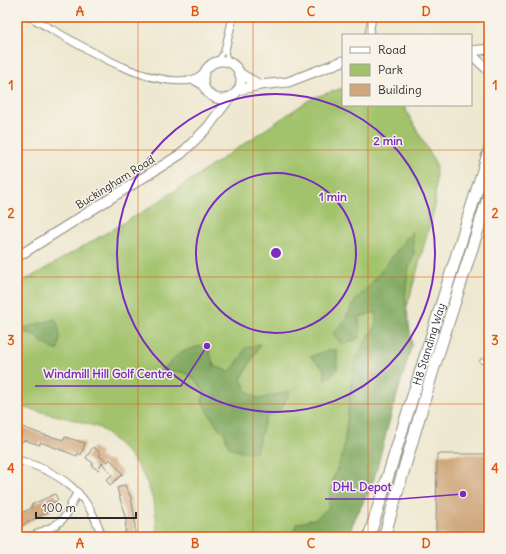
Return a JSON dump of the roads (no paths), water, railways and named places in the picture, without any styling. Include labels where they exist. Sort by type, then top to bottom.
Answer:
[{"type":"highway","name":"H8 Standing Way","points":[[369,537],[489,151]]},
{"type":"highway","name":"H8 Standing Way","points":[[384,537],[437,360],[489,195]]},
{"type":"main road","points":[[472,52],[489,49]]},
{"type":"main road","points":[[472,53],[489,71]]},
{"type":"main road","points":[[217,116],[212,96],[204,86],[205,72],[214,63],[223,61],[229,63],[239,72],[260,84]]},
{"type":"main road","points":[[212,96],[221,99],[230,97],[238,90],[260,84],[288,82],[342,61]]},
{"type":"main road","points":[[238,90],[240,83],[239,72]]},
{"type":"main road","name":"Buckingham Road","points":[[17,257],[181,154],[198,139],[230,97]]},
{"type":"street","points":[[30,17],[117,64],[134,71],[156,78],[193,80],[204,86]]},
{"type":"street","points":[[225,50],[232,17]]},
{"type":"street","points":[[369,34],[372,17]]},
{"type":"street","points":[[193,80],[205,72]]},
{"type":"street","points":[[17,460],[45,469],[60,477],[78,493],[93,513],[102,537]]},
{"type":"street","points":[[30,537],[62,520],[67,514],[71,501],[78,493]]},
{"type":"lane","points":[[225,50],[229,63]]},
{"type":"lane","points":[[214,63],[225,50]]},
{"type":"lane","points":[[482,361],[489,363]]},
{"type":"place","name":"Windmill Hill Golf Centre","points":[[207,346]]},
{"type":"place","name":"DHL Depot","points":[[463,494]]}]
